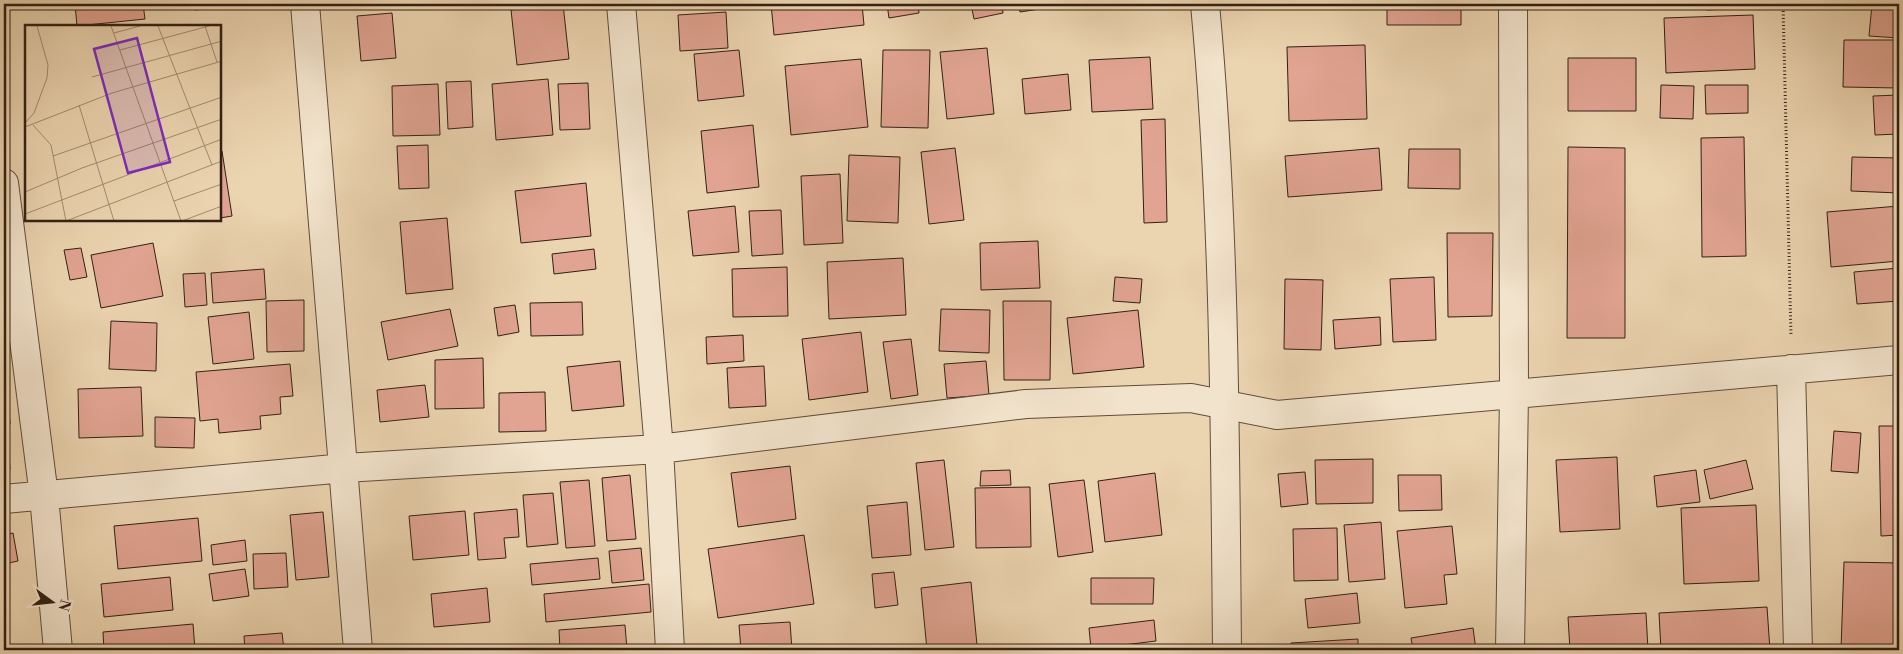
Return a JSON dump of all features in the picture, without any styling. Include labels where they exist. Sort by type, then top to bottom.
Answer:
[{"type":"street","points":[[305,4],[345,468],[358,650]]},
{"type":"street","points":[[621,4],[659,448],[670,650]]},
{"type":"street","points":[[1205,4],[1213,84],[1225,405],[1227,650]]},
{"type":"street","points":[[1510,650],[1514,394],[1513,4]]},
{"type":"street","points":[[4,183],[44,496],[58,650]]},
{"type":"street","points":[[4,499],[345,468],[659,448],[1026,404],[1191,398],[1278,414],[1899,360]]},
{"type":"street","points":[[1791,369],[1798,650]]},
{"type":"path","points":[[1783,4],[1791,369]]},
{"type":"building","points":[[75,4],[143,4],[145,19],[77,25]]},
{"type":"building","points":[[195,4],[253,4],[195,10]]},
{"type":"building","points":[[563,4],[569,59],[517,65],[511,10]]},
{"type":"building","points":[[666,4],[738,4],[666,9]]},
{"type":"building","points":[[771,4],[862,4],[864,25],[774,35]]},
{"type":"building","points":[[887,4],[918,4],[919,13],[889,18]]},
{"type":"building","points":[[933,4],[959,4],[934,8]]},
{"type":"building","points":[[971,4],[1002,4],[1003,13],[974,19]]},
{"type":"building","points":[[1019,4],[1051,4],[1052,7],[1020,12]]},
{"type":"building","points":[[1285,4],[1345,4],[1345,6],[1285,9]]},
{"type":"building","points":[[1387,4],[1461,4],[1461,25],[1387,25]]},
{"type":"building","points":[[1707,4],[1747,4],[1747,8],[1707,10]]},
{"type":"building","points":[[1872,4],[1899,4],[1899,38],[1869,36]]},
{"type":"building","points":[[726,12],[728,48],[680,51],[678,15]]},
{"type":"building","points":[[392,13],[396,58],[361,61],[357,16]]},
{"type":"building","points":[[1753,15],[1755,69],[1666,73],[1664,18]]},
{"type":"building","points":[[1844,40],[1899,40],[1899,88],[1843,87]]},
{"type":"building","points":[[1365,45],[1367,119],[1289,121],[1287,47]]},
{"type":"building","points":[[987,48],[994,114],[947,119],[940,52]]},
{"type":"building","points":[[739,50],[744,96],[698,101],[694,54]]},
{"type":"building","points":[[883,50],[930,50],[928,128],[881,127]]},
{"type":"building","points":[[1150,57],[1153,109],[1092,112],[1089,60]]},
{"type":"building","points":[[1568,58],[1636,58],[1636,111],[1568,111]]},
{"type":"building","points":[[861,59],[868,127],[791,135],[785,66]]},
{"type":"building","points":[[1068,74],[1071,110],[1025,114],[1022,79]]},
{"type":"building","points":[[548,79],[553,135],[496,140],[492,84]]},
{"type":"building","points":[[471,81],[473,127],[448,129],[446,82]]},
{"type":"building","points":[[588,83],[590,129],[560,130],[558,84]]},
{"type":"building","points":[[438,84],[440,135],[393,136],[392,86]]},
{"type":"building","points":[[1661,85],[1694,86],[1693,119],[1660,118]]},
{"type":"building","points":[[1705,85],[1748,85],[1748,113],[1706,114]]},
{"type":"building","points":[[1899,95],[1899,134],[1875,135],[1873,96]]},
{"type":"building","points":[[1165,119],[1167,222],[1144,223],[1141,120]]},
{"type":"building","points":[[753,125],[759,187],[707,193],[701,131]]},
{"type":"building","points":[[1744,137],[1746,256],[1702,257],[1701,138]]},
{"type":"building","points":[[428,145],[429,188],[399,189],[397,146]]},
{"type":"building","points":[[1568,147],[1625,148],[1625,338],[1567,338]]},
{"type":"building","points":[[955,148],[964,220],[929,224],[921,152]]},
{"type":"building","points":[[1379,148],[1382,190],[1288,197],[1285,156]]},
{"type":"building","points":[[1409,149],[1460,149],[1460,189],[1408,188]]},
{"type":"building","points":[[221,151],[222,151],[232,216],[221,218]]},
{"type":"building","points":[[849,155],[900,157],[898,223],[847,221]]},
{"type":"building","points":[[1852,157],[1899,158],[1899,193],[1851,191]]},
{"type":"building","points":[[840,174],[843,243],[804,245],[801,176]]},
{"type":"building","points":[[586,183],[591,236],[521,243],[515,191]]},
{"type":"building","points":[[735,206],[739,252],[693,256],[688,211]]},
{"type":"building","points":[[1899,206],[1899,261],[1831,267],[1827,212]]},
{"type":"building","points":[[781,210],[783,254],[752,256],[749,211]]},
{"type":"building","points":[[447,218],[453,289],[406,294],[400,222]]},
{"type":"building","points":[[1447,233],[1493,233],[1492,316],[1448,317]]},
{"type":"building","points":[[1038,241],[1040,288],[981,290],[980,243]]},
{"type":"building","points":[[153,243],[163,296],[101,308],[91,255]]},
{"type":"building","points":[[81,248],[87,277],[70,280],[64,250]]},
{"type":"building","points":[[594,249],[596,269],[554,274],[552,254]]},
{"type":"building","points":[[903,258],[906,315],[829,319],[827,262]]},
{"type":"building","points":[[787,267],[788,316],[733,317],[732,269]]},
{"type":"building","points":[[1899,268],[1899,301],[1857,304],[1854,272]]},
{"type":"building","points":[[264,269],[266,299],[213,303],[211,273]]},
{"type":"building","points":[[205,273],[207,305],[185,307],[183,274]]},
{"type":"building","points":[[1115,277],[1142,279],[1140,303],[1113,301]]},
{"type":"building","points":[[1434,277],[1436,340],[1393,342],[1390,279]]},
{"type":"building","points":[[1285,279],[1323,280],[1321,350],[1284,349]]},
{"type":"building","points":[[304,300],[304,351],[267,352],[266,301]]},
{"type":"building","points":[[1003,301],[1051,301],[1050,380],[1004,380]]},
{"type":"building","points":[[582,302],[583,335],[531,336],[530,303]]},
{"type":"building","points":[[515,305],[519,332],[498,336],[494,308]]},
{"type":"building","points":[[450,309],[458,346],[388,360],[381,322]]},
{"type":"building","points":[[941,309],[990,310],[989,353],[939,351]]},
{"type":"building","points":[[1138,310],[1144,367],[1073,374],[1067,318]]},
{"type":"building","points":[[249,312],[254,359],[213,364],[208,317]]},
{"type":"building","points":[[1380,317],[1381,345],[1335,349],[1333,320]]},
{"type":"building","points":[[111,321],[157,323],[156,371],[109,369]]},
{"type":"building","points":[[861,332],[868,392],[809,400],[802,339]]},
{"type":"building","points":[[743,335],[744,361],[707,364],[706,337]]},
{"type":"building","points":[[911,339],[918,395],[891,399],[883,342]]},
{"type":"building","points":[[483,358],[484,408],[435,409],[435,360]]},
{"type":"building","points":[[620,361],[624,406],[572,411],[567,367]]},
{"type":"building","points":[[986,361],[989,395],[947,398],[944,364]]},
{"type":"building","points":[[290,364],[293,396],[280,397],[281,414],[260,416],[261,429],[219,433],[218,419],[200,421],[196,372]]},
{"type":"building","points":[[764,366],[766,406],[729,408],[727,368]]},
{"type":"building","points":[[425,385],[429,417],[380,422],[377,390]]},
{"type":"building","points":[[141,387],[143,436],[79,438],[78,389]]},
{"type":"building","points":[[545,392],[546,431],[499,432],[499,393]]},
{"type":"building","points":[[4,398],[8,398],[10,424],[4,425]]},
{"type":"building","points":[[155,417],[195,418],[194,448],[155,447]]},
{"type":"building","points":[[1879,426],[1899,426],[1899,535],[1881,536]]},
{"type":"building","points":[[1834,431],[1861,433],[1858,473],[1831,471]]},
{"type":"building","points":[[7,433],[10,469],[4,470],[4,434]]},
{"type":"building","points":[[1617,457],[1620,529],[1560,532],[1556,460]]},
{"type":"building","points":[[1373,459],[1373,503],[1316,504],[1315,460]]},
{"type":"building","points":[[944,460],[954,547],[925,550],[916,463]]},
{"type":"building","points":[[1746,460],[1753,489],[1710,499],[1704,470]]},
{"type":"building","points":[[790,466],[796,519],[738,527],[731,473]]},
{"type":"building","points":[[1010,470],[1011,485],[980,486],[981,471]]},
{"type":"building","points":[[1696,470],[1700,502],[1657,507],[1654,476]]},
{"type":"building","points":[[1305,472],[1308,504],[1281,507],[1278,474]]},
{"type":"building","points":[[1155,473],[1162,535],[1105,542],[1098,481]]},
{"type":"building","points":[[630,475],[636,539],[607,541],[602,478]]},
{"type":"building","points":[[1398,475],[1441,475],[1442,510],[1399,511]]},
{"type":"building","points":[[589,480],[595,546],[566,548],[560,482]]},
{"type":"building","points":[[1084,480],[1093,552],[1058,557],[1049,484]]},
{"type":"building","points":[[1030,487],[1031,547],[976,548],[975,488]]},
{"type":"building","points":[[553,493],[558,544],[527,547],[523,495]]},
{"type":"building","points":[[907,502],[911,555],[872,558],[867,506]]},
{"type":"building","points":[[1756,505],[1759,581],[1684,584],[1681,508]]},
{"type":"building","points":[[517,509],[519,537],[504,538],[506,558],[478,560],[474,513]]},
{"type":"building","points":[[465,511],[469,555],[413,560],[409,516]]},
{"type":"building","points":[[323,512],[329,577],[296,580],[290,515]]},
{"type":"building","points":[[198,518],[202,561],[118,569],[114,526]]},
{"type":"building","points":[[1381,522],[1385,579],[1349,582],[1344,525]]},
{"type":"building","points":[[1452,526],[1457,574],[1444,575],[1447,604],[1405,608],[1397,531]]},
{"type":"building","points":[[1337,528],[1338,580],[1294,581],[1293,529]]},
{"type":"building","points":[[13,533],[18,561],[4,564],[4,535]]},
{"type":"building","points":[[804,535],[814,604],[718,618],[708,549]]},
{"type":"building","points":[[245,540],[247,561],[213,565],[211,545]]},
{"type":"building","points":[[641,548],[644,580],[612,583],[609,551]]},
{"type":"building","points":[[286,553],[288,587],[254,589],[253,554]]},
{"type":"building","points":[[598,558],[600,579],[532,585],[530,564]]},
{"type":"building","points":[[1844,562],[1899,563],[1899,647],[1841,650]]},
{"type":"building","points":[[245,569],[249,596],[213,601],[209,574]]},
{"type":"building","points":[[894,572],[898,605],[875,608],[872,574]]},
{"type":"building","points":[[170,577],[173,610],[104,617],[101,584]]},
{"type":"building","points":[[1091,578],[1154,578],[1153,604],[1091,604]]},
{"type":"building","points":[[971,582],[977,645],[927,650],[921,588]]},
{"type":"building","points":[[649,584],[651,612],[546,622],[544,594]]},
{"type":"building","points":[[487,588],[490,622],[434,627],[431,594]]},
{"type":"building","points":[[1357,593],[1360,623],[1308,628],[1305,599]]},
{"type":"building","points":[[1767,607],[1770,650],[1661,650],[1659,613]]},
{"type":"building","points":[[1646,613],[1648,650],[1570,650],[1568,617]]},
{"type":"building","points":[[1154,620],[1156,641],[1091,649],[1089,628]]},
{"type":"building","points":[[790,622],[792,650],[741,650],[739,625]]},
{"type":"building","points":[[193,624],[195,650],[104,650],[103,632]]},
{"type":"building","points":[[625,625],[627,650],[560,650],[559,630]]},
{"type":"building","points":[[1473,628],[1476,650],[1413,650],[1411,638]]},
{"type":"building","points":[[282,633],[284,650],[245,650],[244,636]]},
{"type":"building","points":[[1358,639],[1358,650],[1291,650],[1291,643]]}]
